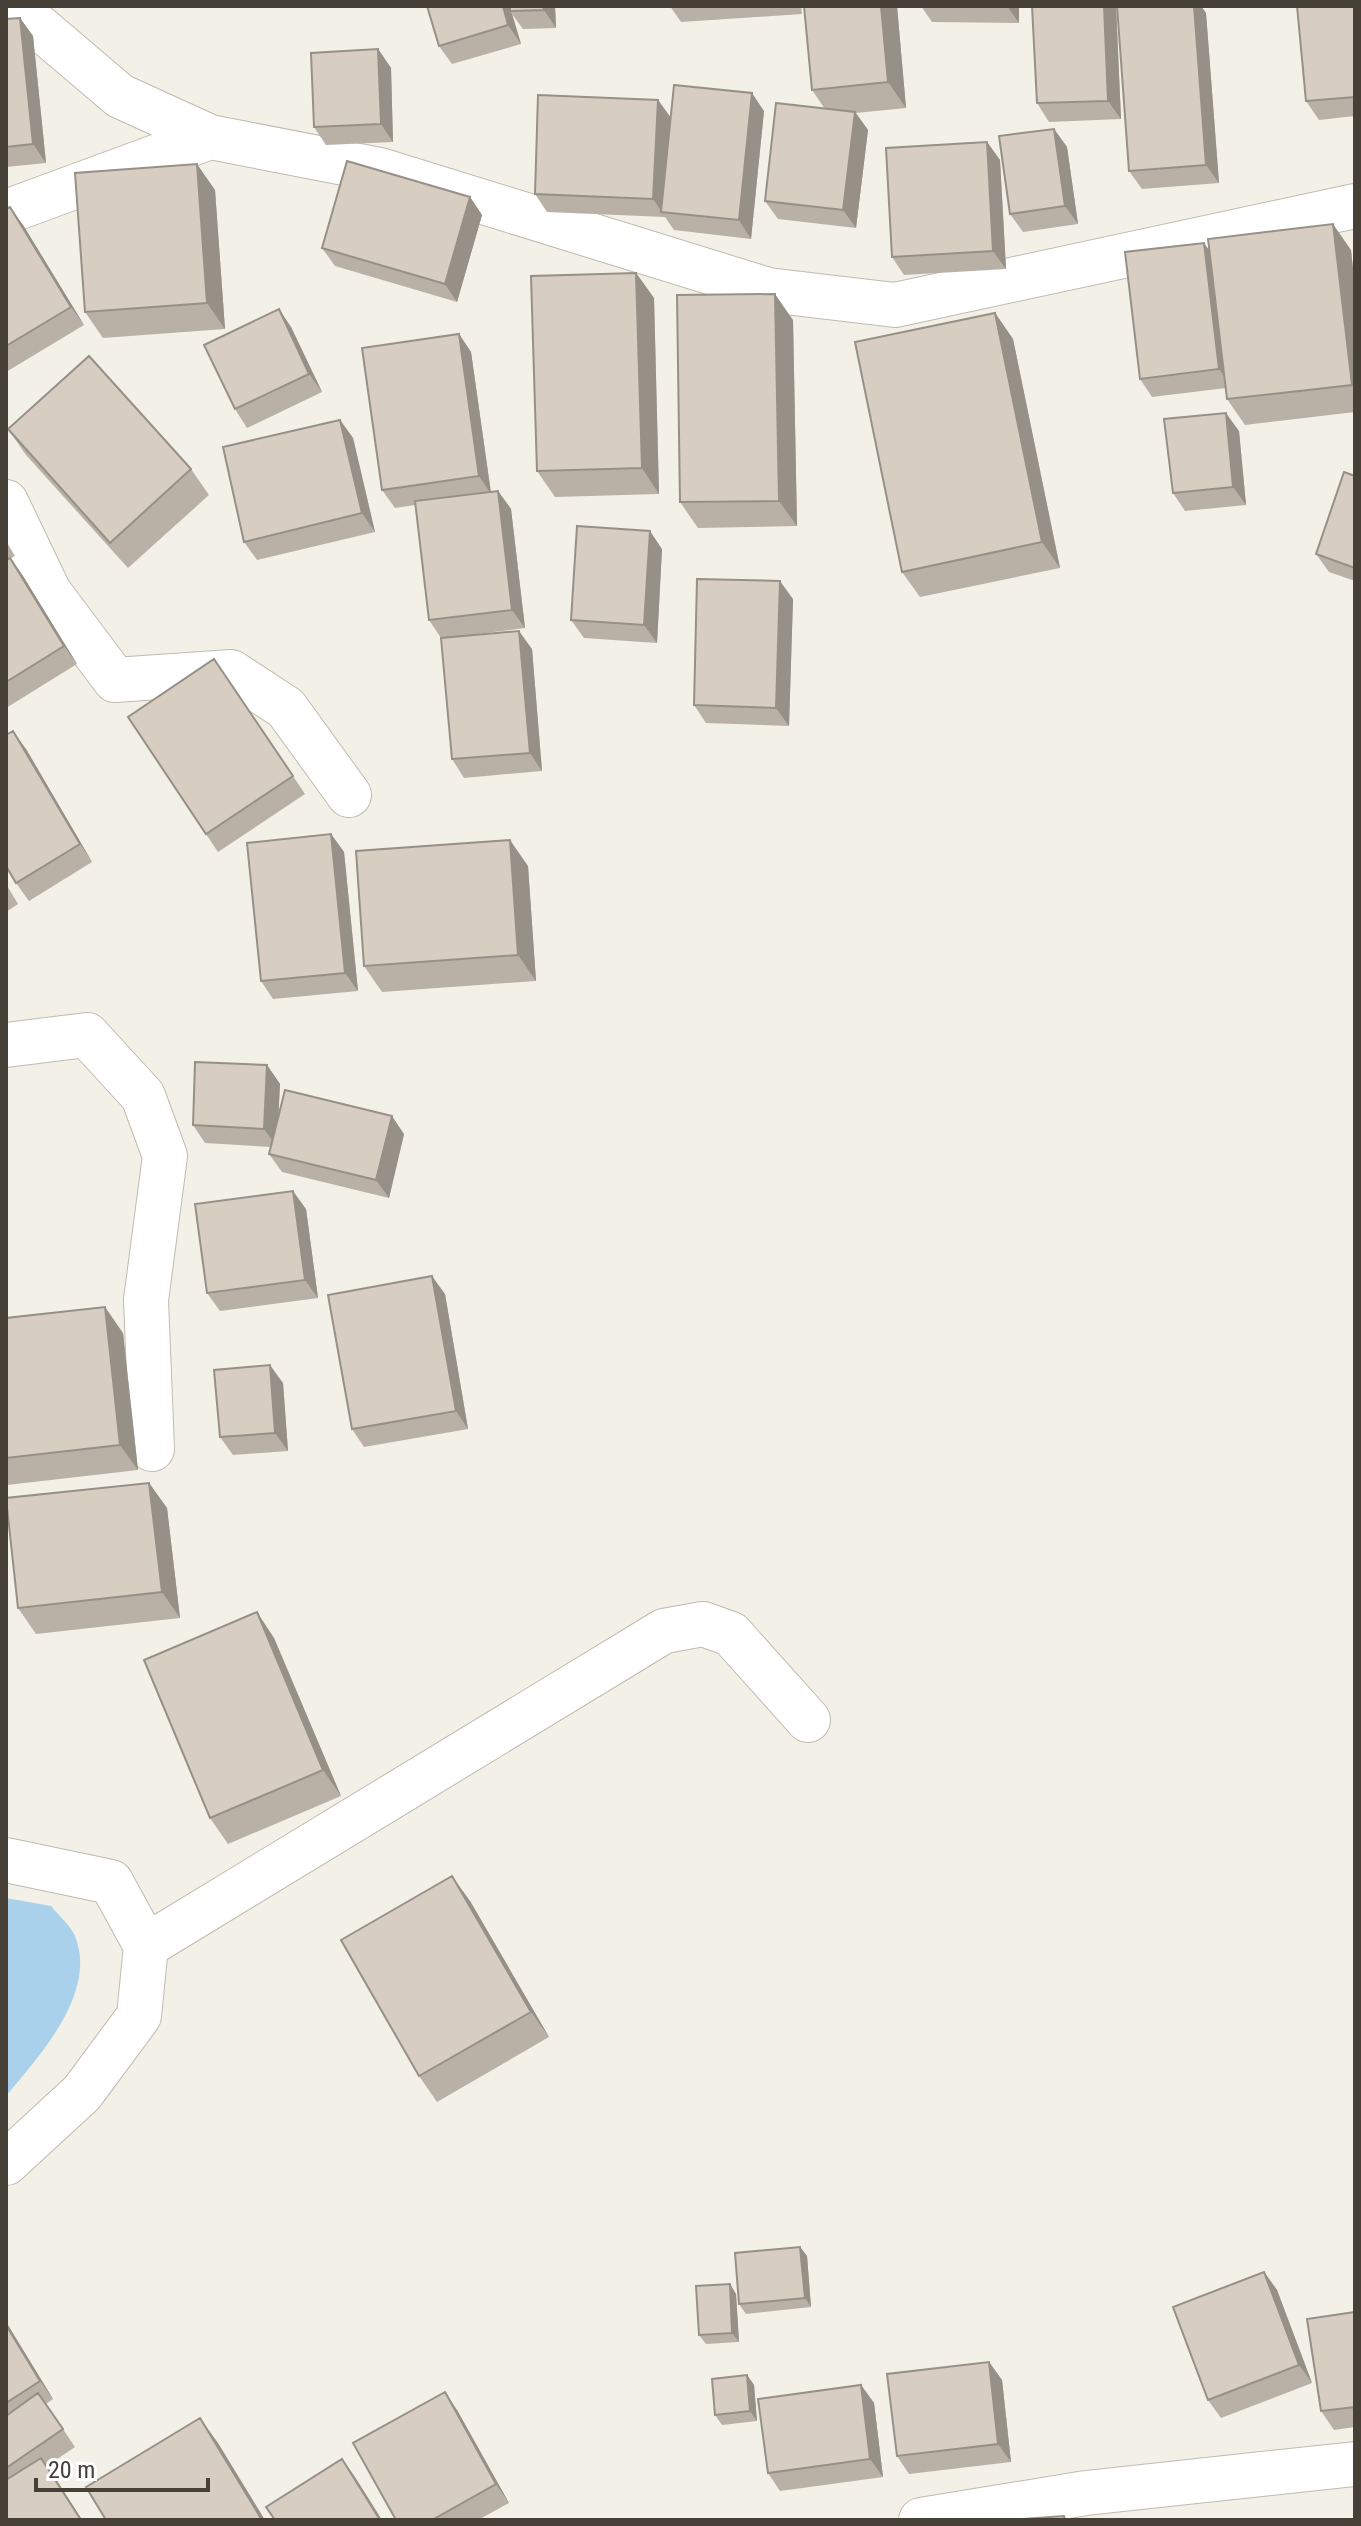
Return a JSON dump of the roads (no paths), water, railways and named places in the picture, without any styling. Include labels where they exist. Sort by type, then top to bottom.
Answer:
[{"type":"street","points":[[14,6],[120,96],[210,137],[380,170],[768,290],[895,305],[1355,206]]},
{"type":"street","points":[[6,212],[210,137]]},
{"type":"street","points":[[6,502],[49,592],[115,680],[231,672],[286,708],[349,795]]},
{"type":"street","points":[[6,1045],[87,1035],[143,1096],[165,1156],[146,1300],[152,1449]]},
{"type":"street","points":[[146,1946],[664,1631],[703,1624],[731,1634],[808,1720]]},
{"type":"street","points":[[6,1860],[111,1882],[146,1946],[139,2016],[82,2093],[6,2163]]},
{"type":"street","points":[[921,2520],[1086,2493],[1355,2464]]},
{"type":"water","points":[[6,1898],[51,1906],[73,1932],[80,1958],[79,1979],[62,2022],[6,2096]]}]
